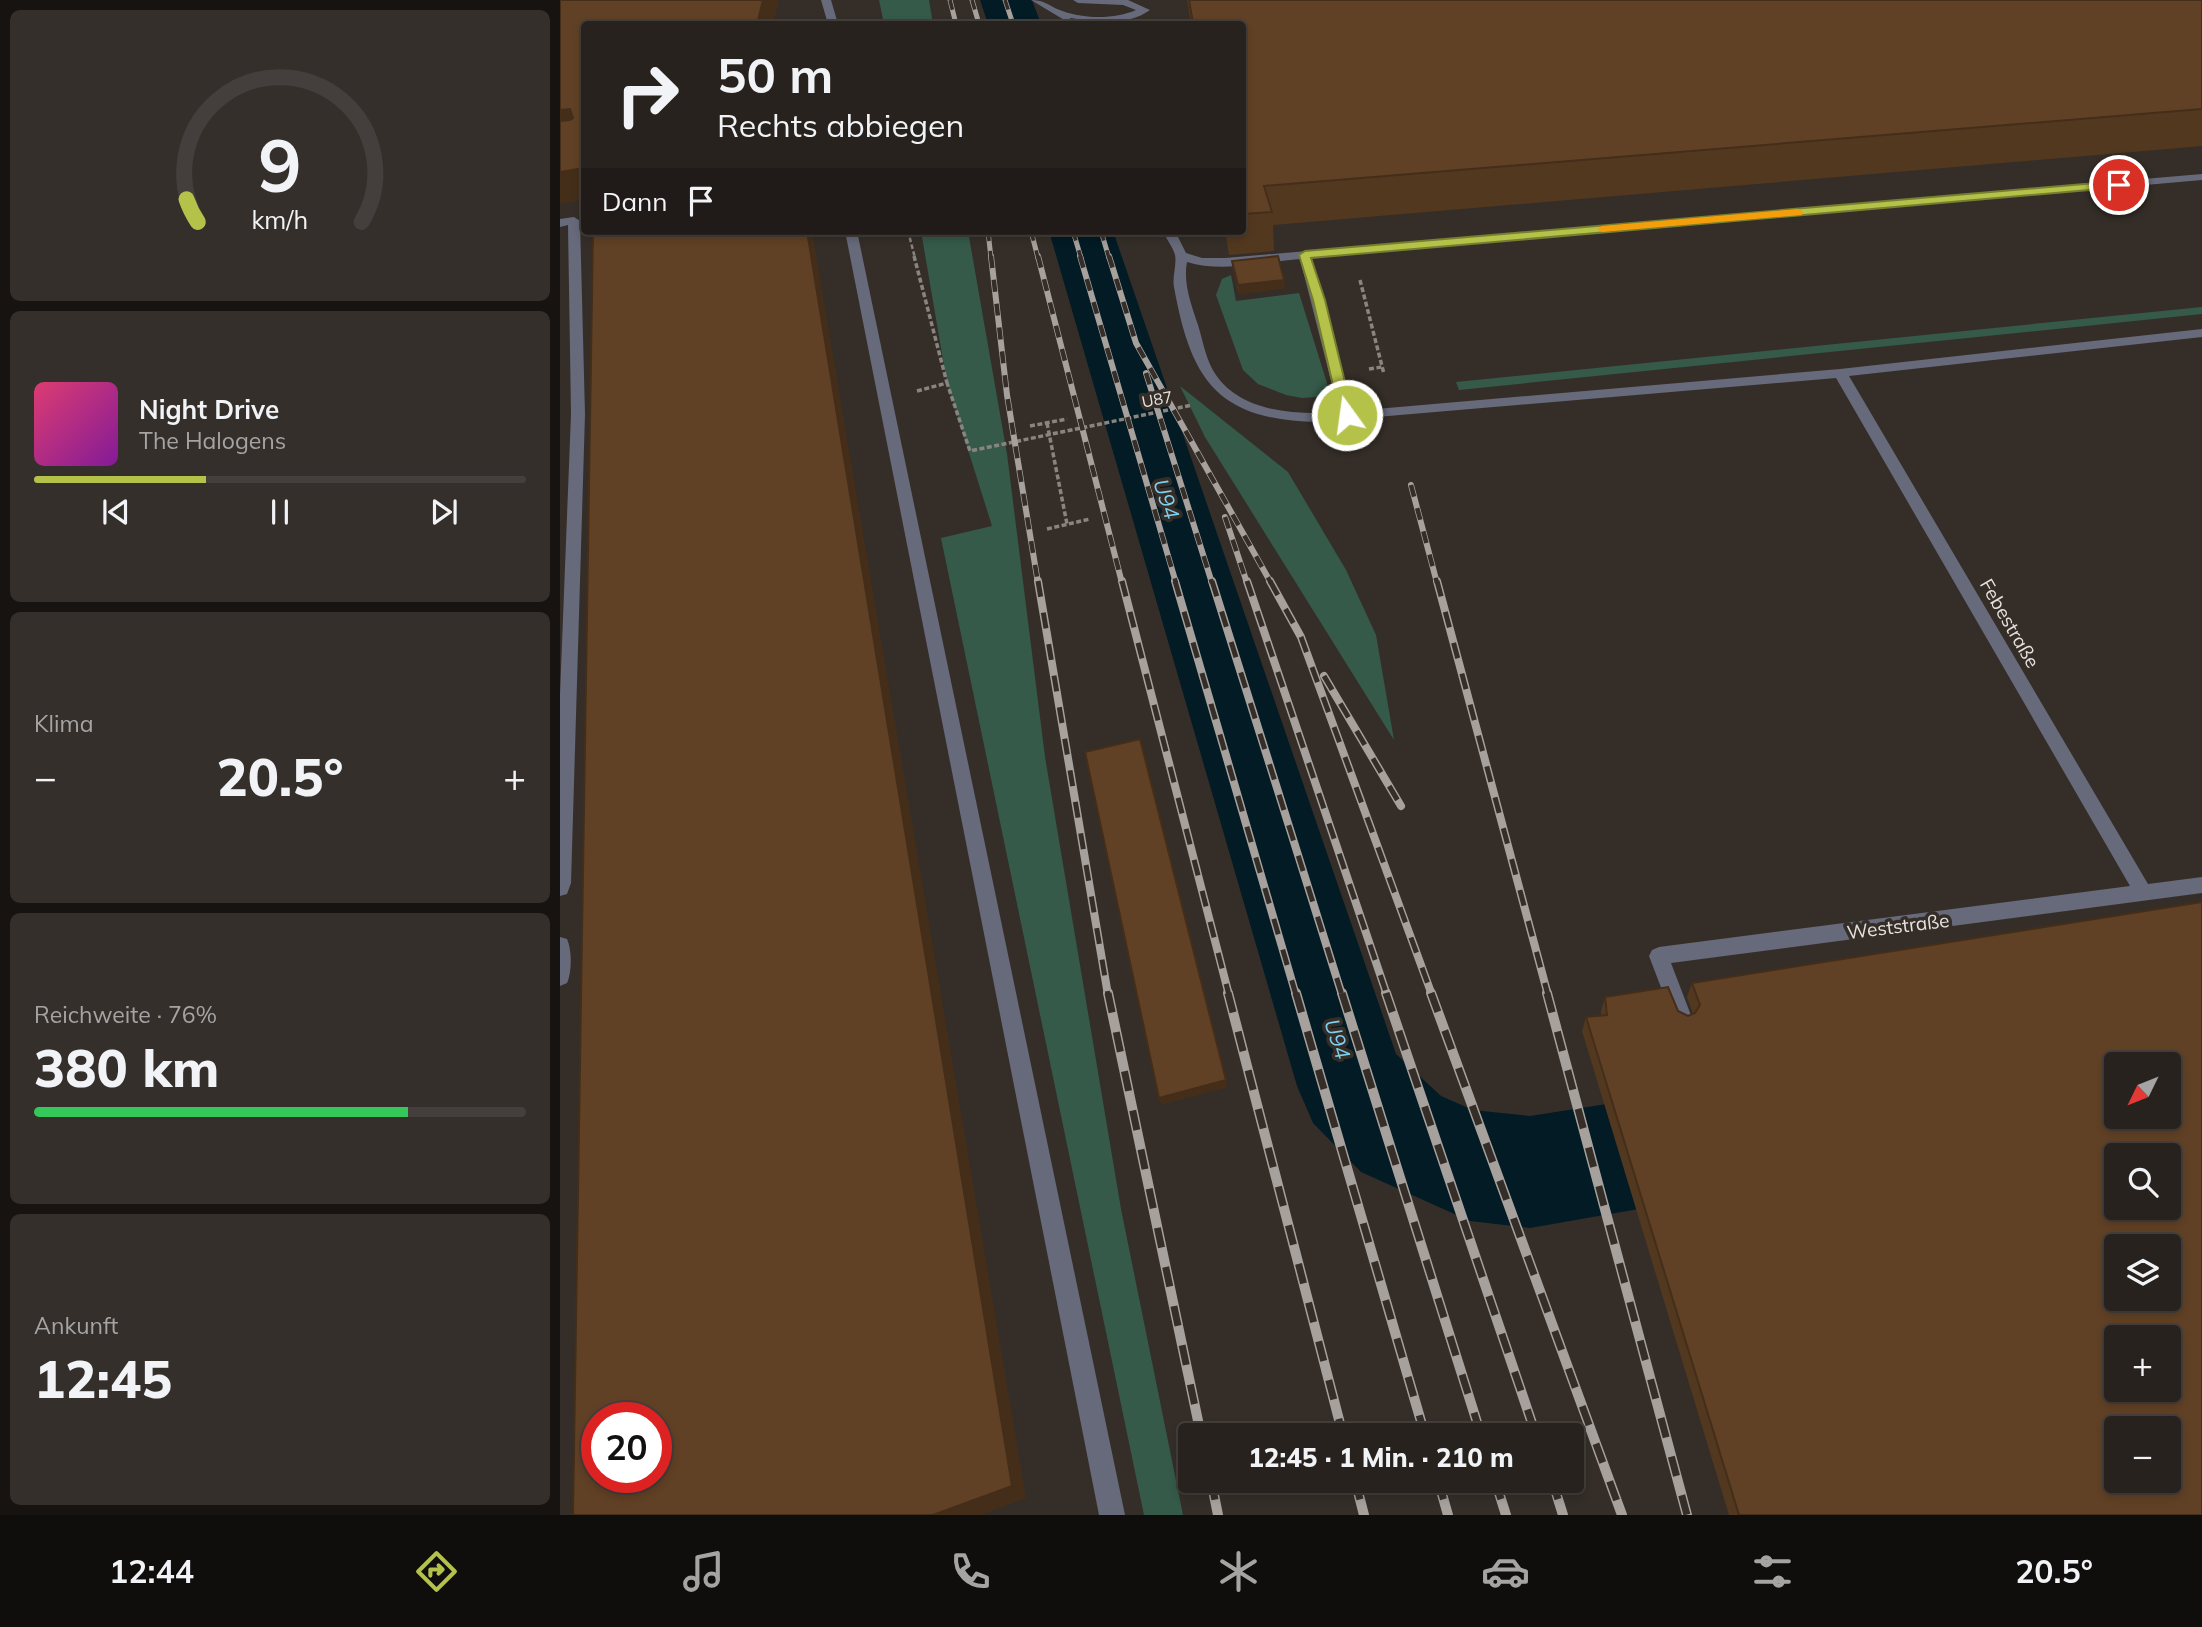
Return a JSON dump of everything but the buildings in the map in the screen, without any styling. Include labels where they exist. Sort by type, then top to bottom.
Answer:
[{"type":"lane","points":[[826,0],[832,21]]},
{"type":"lane","points":[[1036,0],[1073,21]]},
{"type":"lane","points":[[1078,0],[1144,5]]},
{"type":"lane","points":[[1056,12],[1084,18],[1115,20],[1130,18],[1144,5]]},
{"type":"lane","points":[[1171,235],[1182,256],[1201,262],[1213,262],[2202,177]]},
{"type":"lane","points":[[560,888],[563,869],[567,506],[578,414],[573,221]]},
{"type":"lane","points":[[852,235],[1112,1515]]},
{"type":"lane","points":[[1305,255],[1319,300],[1347,415]]},
{"type":"lane","points":[[1182,256],[1178,279],[1202,362],[1210,377],[1223,391],[1242,403],[1292,418],[1840,373],[2202,333]]},
{"type":"lane","name":"Febestraße","points":[[1840,373],[2144,894]]},
{"type":"lane","points":[[560,416],[578,414]]},
{"type":"lane","name":"Weststraße","points":[[1682,1018],[1659,956],[2202,886]]},
{"type":"lane","points":[[560,945],[560,977]]},
{"type":"path","name":"U87","points":[[909,235],[948,386],[970,452],[1199,403]]},
{"type":"path","points":[[1360,279],[1384,374]]},
{"type":"path","points":[[1030,426],[1067,419]]},
{"type":"path","points":[[1047,424],[1067,524]]},
{"type":"path","points":[[1047,529],[1090,519]]},
{"type":"green space","points":[[879,0],[929,0],[932,21],[883,21]]},
{"type":"green space","points":[[922,235],[969,235],[1007,454],[1045,757],[1121,1209],[1183,1515],[1144,1515],[941,538],[992,526],[947,383]]},
{"type":"green space","points":[[1231,275],[1236,301],[1299,293],[1331,396],[1302,398],[1286,395],[1258,384],[1243,370],[1216,295],[1222,279]]},
{"type":"green space","points":[[2202,307],[2202,314],[1459,390],[1456,382]]},
{"type":"green space","points":[[1180,386],[1288,472],[1346,570],[1376,635],[1394,740],[1205,437]]},
{"type":"waterway","name":"U94","points":[[1006,0],[1013,21]]},
{"type":"waterway","name":"U94","points":[[1082,235],[1352,1086],[1401,1134],[1470,1165],[1530,1172],[1747,1136]]},
{"type":"railway","points":[[950,0],[955,21]]},
{"type":"railway","points":[[972,0],[978,21]]},
{"type":"railway","points":[[1005,0],[1012,21]]},
{"type":"railway","points":[[988,235],[991,258]]},
{"type":"railway","points":[[1032,235],[1038,258]]},
{"type":"railway","points":[[1074,235],[1081,258]]},
{"type":"railway","points":[[1102,235],[1109,258]]},
{"type":"railway","points":[[991,256],[1007,395],[1038,583]]},
{"type":"railway","points":[[1038,256],[1122,583]]},
{"type":"railway","points":[[1080,256],[1176,583]]},
{"type":"railway","points":[[1109,256],[1136,343],[1271,583]]},
{"type":"railway","points":[[1146,373],[1212,583]]},
{"type":"railway","points":[[1411,485],[1437,583]]},
{"type":"railway","points":[[1225,517],[1247,583]]},
{"type":"railway","points":[[1038,581],[1108,995]]},
{"type":"railway","points":[[1122,581],[1229,995]]},
{"type":"railway","points":[[1175,581],[1296,995]]},
{"type":"railway","points":[[1212,581],[1342,995]]},
{"type":"railway","points":[[1247,581],[1387,995]]},
{"type":"railway","points":[[1270,581],[1301,637],[1432,995]]},
{"type":"railway","points":[[1437,581],[1548,995]]},
{"type":"railway","points":[[1324,676],[1401,806]]},
{"type":"railway","points":[[1108,993],[1198,1423]]},
{"type":"railway","points":[[1228,993],[1340,1423]]},
{"type":"railway","points":[[1296,993],[1421,1423]]},
{"type":"railway","points":[[1342,993],[1477,1423]]},
{"type":"railway","points":[[1386,993],[1532,1423]]},
{"type":"railway","points":[[1431,993],[1622,1515]]},
{"type":"railway","points":[[1547,993],[1687,1515]]},
{"type":"railway","points":[[1214,1493],[1218,1515]]},
{"type":"railway","points":[[1358,1493],[1364,1515]]},
{"type":"railway","points":[[1442,1493],[1448,1515]]},
{"type":"railway","points":[[1499,1493],[1506,1515]]},
{"type":"railway","points":[[1556,1493],[1563,1515]]},
{"type":"slow traffic","points":[[1602,229],[1798,212]]},
{"type":"route","points":[[1347,415],[1319,300],[1305,255],[2119,185]]}]
